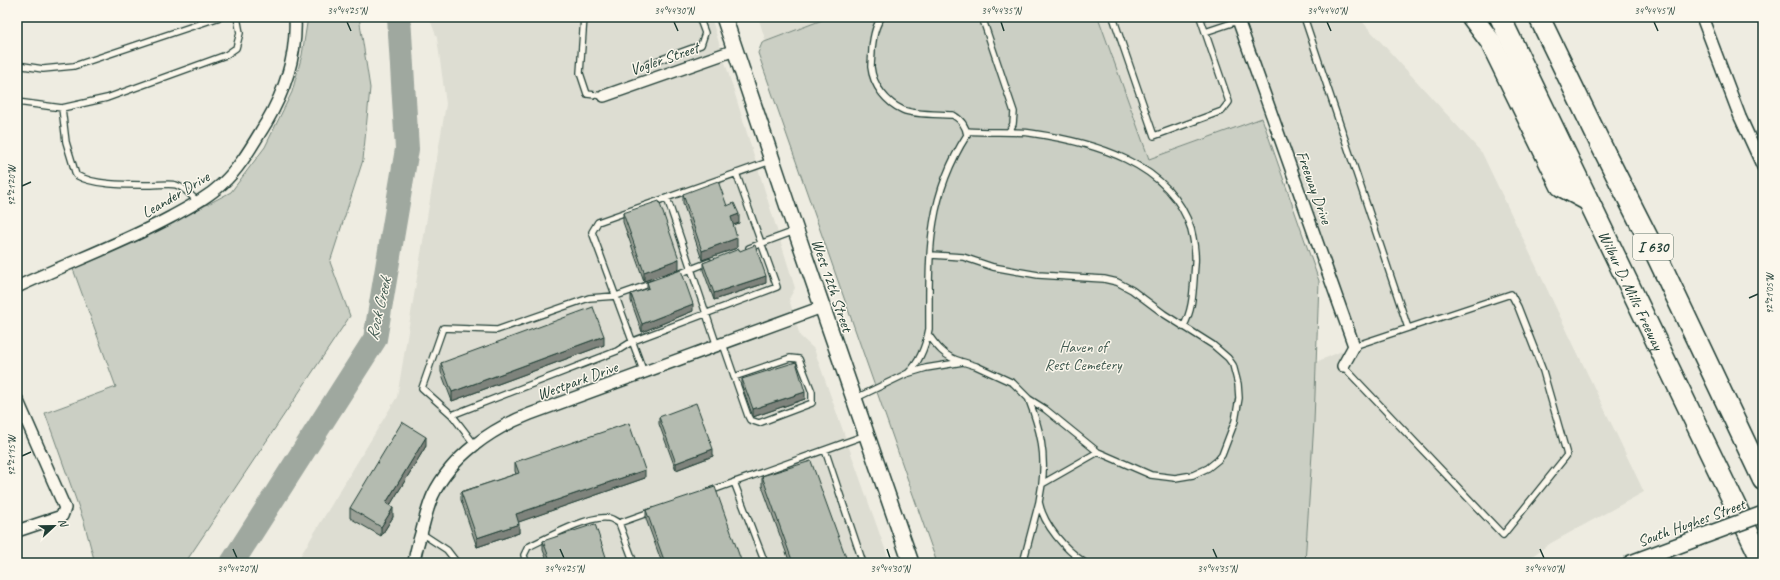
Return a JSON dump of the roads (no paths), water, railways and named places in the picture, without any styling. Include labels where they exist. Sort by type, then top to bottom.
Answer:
[{"type":"highway","points":[[1472,17],[1490,41],[1561,186],[1587,200]]},
{"type":"highway","name":"Wilbur D. Mills Freeway","points":[[1500,17],[1762,563]]},
{"type":"highway","name":"I 630","points":[[1539,17],[1654,250],[1761,474]]},
{"type":"main road","name":"West 12th Street","points":[[724,17],[853,399],[911,563]]},
{"type":"main road","name":"South Hughes Street","points":[[1631,563],[1763,514]]},
{"type":"street","name":"Leander Drive","points":[[17,287],[128,239],[198,202],[222,184],[234,171],[252,146],[272,113],[289,73],[296,35],[296,17]]},
{"type":"street","points":[[1702,17],[1740,117],[1763,167]]},
{"type":"street","name":"Freeway Drive","points":[[1238,19],[1354,346]]},
{"type":"street","name":"Vogler Street","points":[[604,96],[735,50]]},
{"type":"street","name":"Westpark Drive","points":[[414,563],[433,495],[448,473],[475,445],[494,431],[511,422],[822,307]]},
{"type":"street","points":[[1343,366],[1354,346]]},
{"type":"street","points":[[17,399],[65,508],[62,516],[17,530]]},
{"type":"lane","points":[[17,65],[43,69],[74,66],[220,17]]},
{"type":"lane","points":[[17,102],[62,108],[107,98],[226,55],[236,48],[240,33],[237,17]]},
{"type":"lane","points":[[584,17],[580,73],[587,94],[604,96]]},
{"type":"lane","points":[[648,64],[701,45],[705,33],[699,17]]},
{"type":"lane","points":[[882,17],[872,42],[871,67],[873,76],[881,93],[893,104],[904,110],[920,113],[952,115],[957,117],[967,135],[948,167],[936,206],[930,236],[931,255],[928,334],[918,362],[906,374]]},
{"type":"lane","points":[[982,17],[1014,112],[1013,124],[1009,132]]},
{"type":"lane","points":[[1113,17],[1154,136],[1222,111],[1229,102],[1200,17]]},
{"type":"lane","points":[[1304,17],[1408,328]]},
{"type":"lane","points":[[1205,32],[1238,19]]},
{"type":"lane","points":[[62,108],[66,142],[76,175],[86,181],[136,185],[175,185],[188,193],[198,202]]},
{"type":"lane","points":[[966,131],[1029,133],[1070,140],[1104,149],[1143,169],[1160,181],[1172,193],[1188,220],[1196,256],[1191,308],[1187,320],[1182,327]]},
{"type":"lane","points":[[644,374],[592,232],[594,228],[598,222],[772,161]]},
{"type":"lane","points":[[452,415],[617,350],[632,341],[777,287],[736,173]]},
{"type":"lane","points":[[667,198],[706,314],[734,377],[748,416],[754,422],[758,423],[812,403],[812,392],[799,359],[790,358],[734,377]]},
{"type":"lane","points":[[740,251],[796,231]]},
{"type":"lane","points":[[928,334],[938,348],[946,355],[976,366],[1013,383],[1029,399],[1045,409],[1098,452],[1151,475],[1175,478],[1193,475],[1208,468],[1222,455],[1235,421],[1238,384],[1233,365],[1228,358],[1213,346],[1182,327],[1132,290],[1117,282],[1104,279],[1038,275],[993,267],[963,257],[931,255]]},
{"type":"lane","points":[[668,277],[719,259]]},
{"type":"lane","points":[[475,445],[452,415],[422,388],[443,328],[497,330],[589,298],[616,296],[661,280]]},
{"type":"lane","points":[[1343,366],[1503,535],[1567,455],[1543,371],[1518,307],[1511,294],[1354,346]]},
{"type":"lane","points":[[853,399],[906,374],[926,368],[963,362]]},
{"type":"lane","points":[[1023,563],[1039,502],[1044,454],[1040,427],[1029,399]]},
{"type":"lane","points":[[706,492],[866,435]]},
{"type":"lane","points":[[825,450],[863,563]]},
{"type":"lane","points":[[1042,484],[1098,452]]},
{"type":"lane","points":[[734,482],[765,563]]},
{"type":"lane","points":[[1039,502],[1042,514],[1048,524],[1067,546],[1085,563]]},
{"type":"lane","points":[[619,523],[662,508]]},
{"type":"lane","points":[[526,563],[524,555],[528,547],[577,524],[596,519],[609,518],[619,523],[634,563]]},
{"type":"lane","points":[[422,533],[446,550],[457,563]]},
{"type":"waterway","name":"Rock Creek","points":[[232,563],[375,339],[407,149],[399,17]]},
{"type":"park label","name":"Haven of Rest Cemetery","points":[[1083,355]]}]
